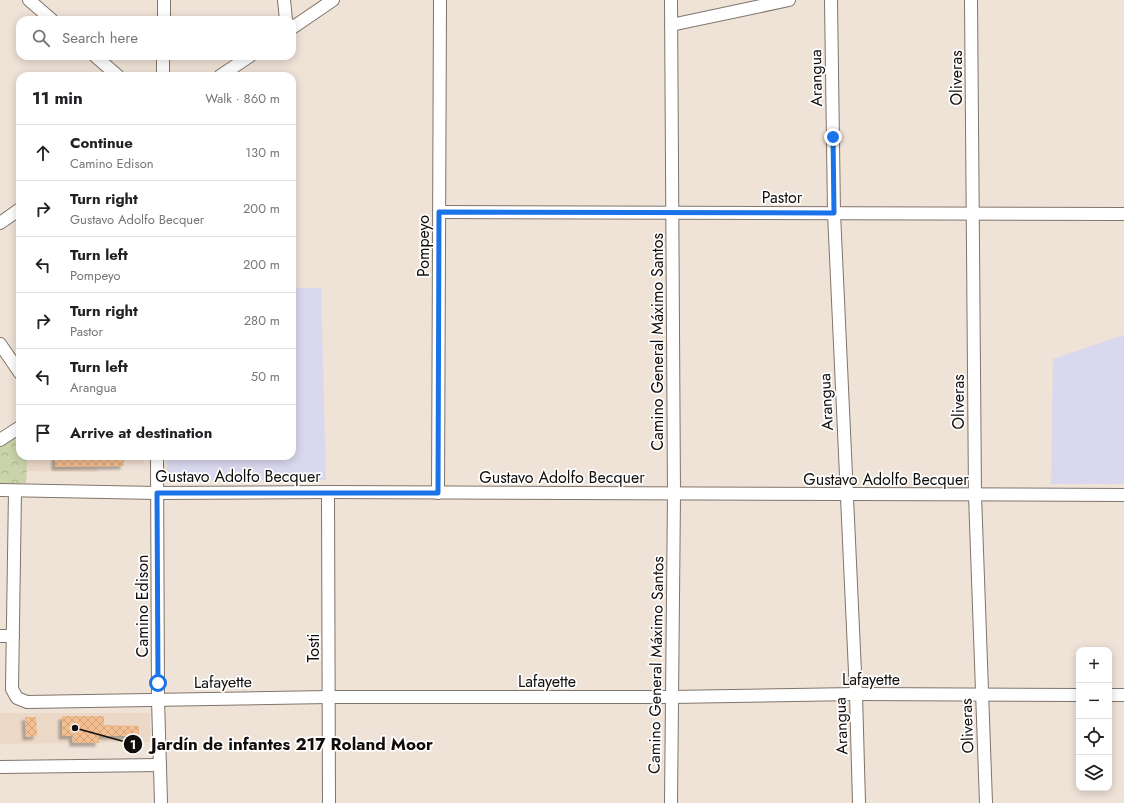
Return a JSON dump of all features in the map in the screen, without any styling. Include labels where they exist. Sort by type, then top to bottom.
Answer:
[{"type":"street","points":[[29,0],[47,16]]},
{"type":"street","points":[[164,0],[164,16]]},
{"type":"street","points":[[284,0],[286,16]]},
{"type":"street","points":[[296,25],[333,0]]},
{"type":"street","name":"Pompeyo","points":[[438,493],[440,0]]},
{"type":"street","name":"Camino General Máximo Santos","points":[[671,0],[674,494],[671,803]]},
{"type":"street","points":[[671,25],[789,0]]},
{"type":"street","name":"Arangua","points":[[831,0],[834,213],[856,694],[859,803]]},
{"type":"street","name":"Oliveras","points":[[971,0],[974,495],[986,803]]},
{"type":"street","points":[[100,60],[113,72]]},
{"type":"street","points":[[163,60],[163,72]]},
{"type":"street","points":[[226,72],[244,60]]},
{"type":"street","points":[[0,223],[16,212]]},
{"type":"street","name":"Pastor","points":[[439,212],[1124,214]]},
{"type":"street","points":[[0,344],[16,367]]},
{"type":"street","points":[[0,440],[16,430]]},
{"type":"street","name":"Camino Edison","points":[[157,460],[158,699],[161,803]]},
{"type":"street","name":"Gustavo Adolfo Becquer","points":[[0,490],[157,493],[328,492],[1124,495]]},
{"type":"street","points":[[0,636],[13,636],[15,491]]},
{"type":"street","name":"Tosti","points":[[328,492],[329,803]]},
{"type":"street","name":"Lafayette","points":[[13,636],[12,689],[16,698],[26,702],[329,697],[671,697],[856,694],[982,696],[1076,695]]},
{"type":"street","points":[[1112,695],[1124,695]]},
{"type":"street","points":[[0,767],[160,765]]},
{"type":"shaded area","points":[[296,288],[321,288],[326,480],[173,480],[167,475],[167,460],[296,460]]},
{"type":"shaded area","points":[[1124,335],[1124,484],[1051,484],[1053,359]]},
{"type":"shaded area","points":[[28,460],[144,460],[144,464],[124,463],[124,466],[97,467],[97,472],[28,471]]},
{"type":"shaded area","points":[[0,713],[150,713],[150,742],[0,744]]},
{"type":"green space","points":[[16,437],[16,460],[28,460],[26,483],[0,484],[0,447]]},
{"type":"building","points":[[55,460],[124,460],[124,466],[55,467]]},
{"type":"building","points":[[62,716],[104,716],[104,725],[139,726],[139,736],[99,736],[99,743],[73,743],[72,736],[62,736]]},
{"type":"building","points":[[25,717],[36,717],[37,736],[26,737]]},
{"type":"place","name":"Jardín de infantes 217 Roland Moor","points":[[75,728]]},
{"type":"route","points":[[158,683],[157,493],[438,493],[439,212],[834,213],[833,137]]}]
